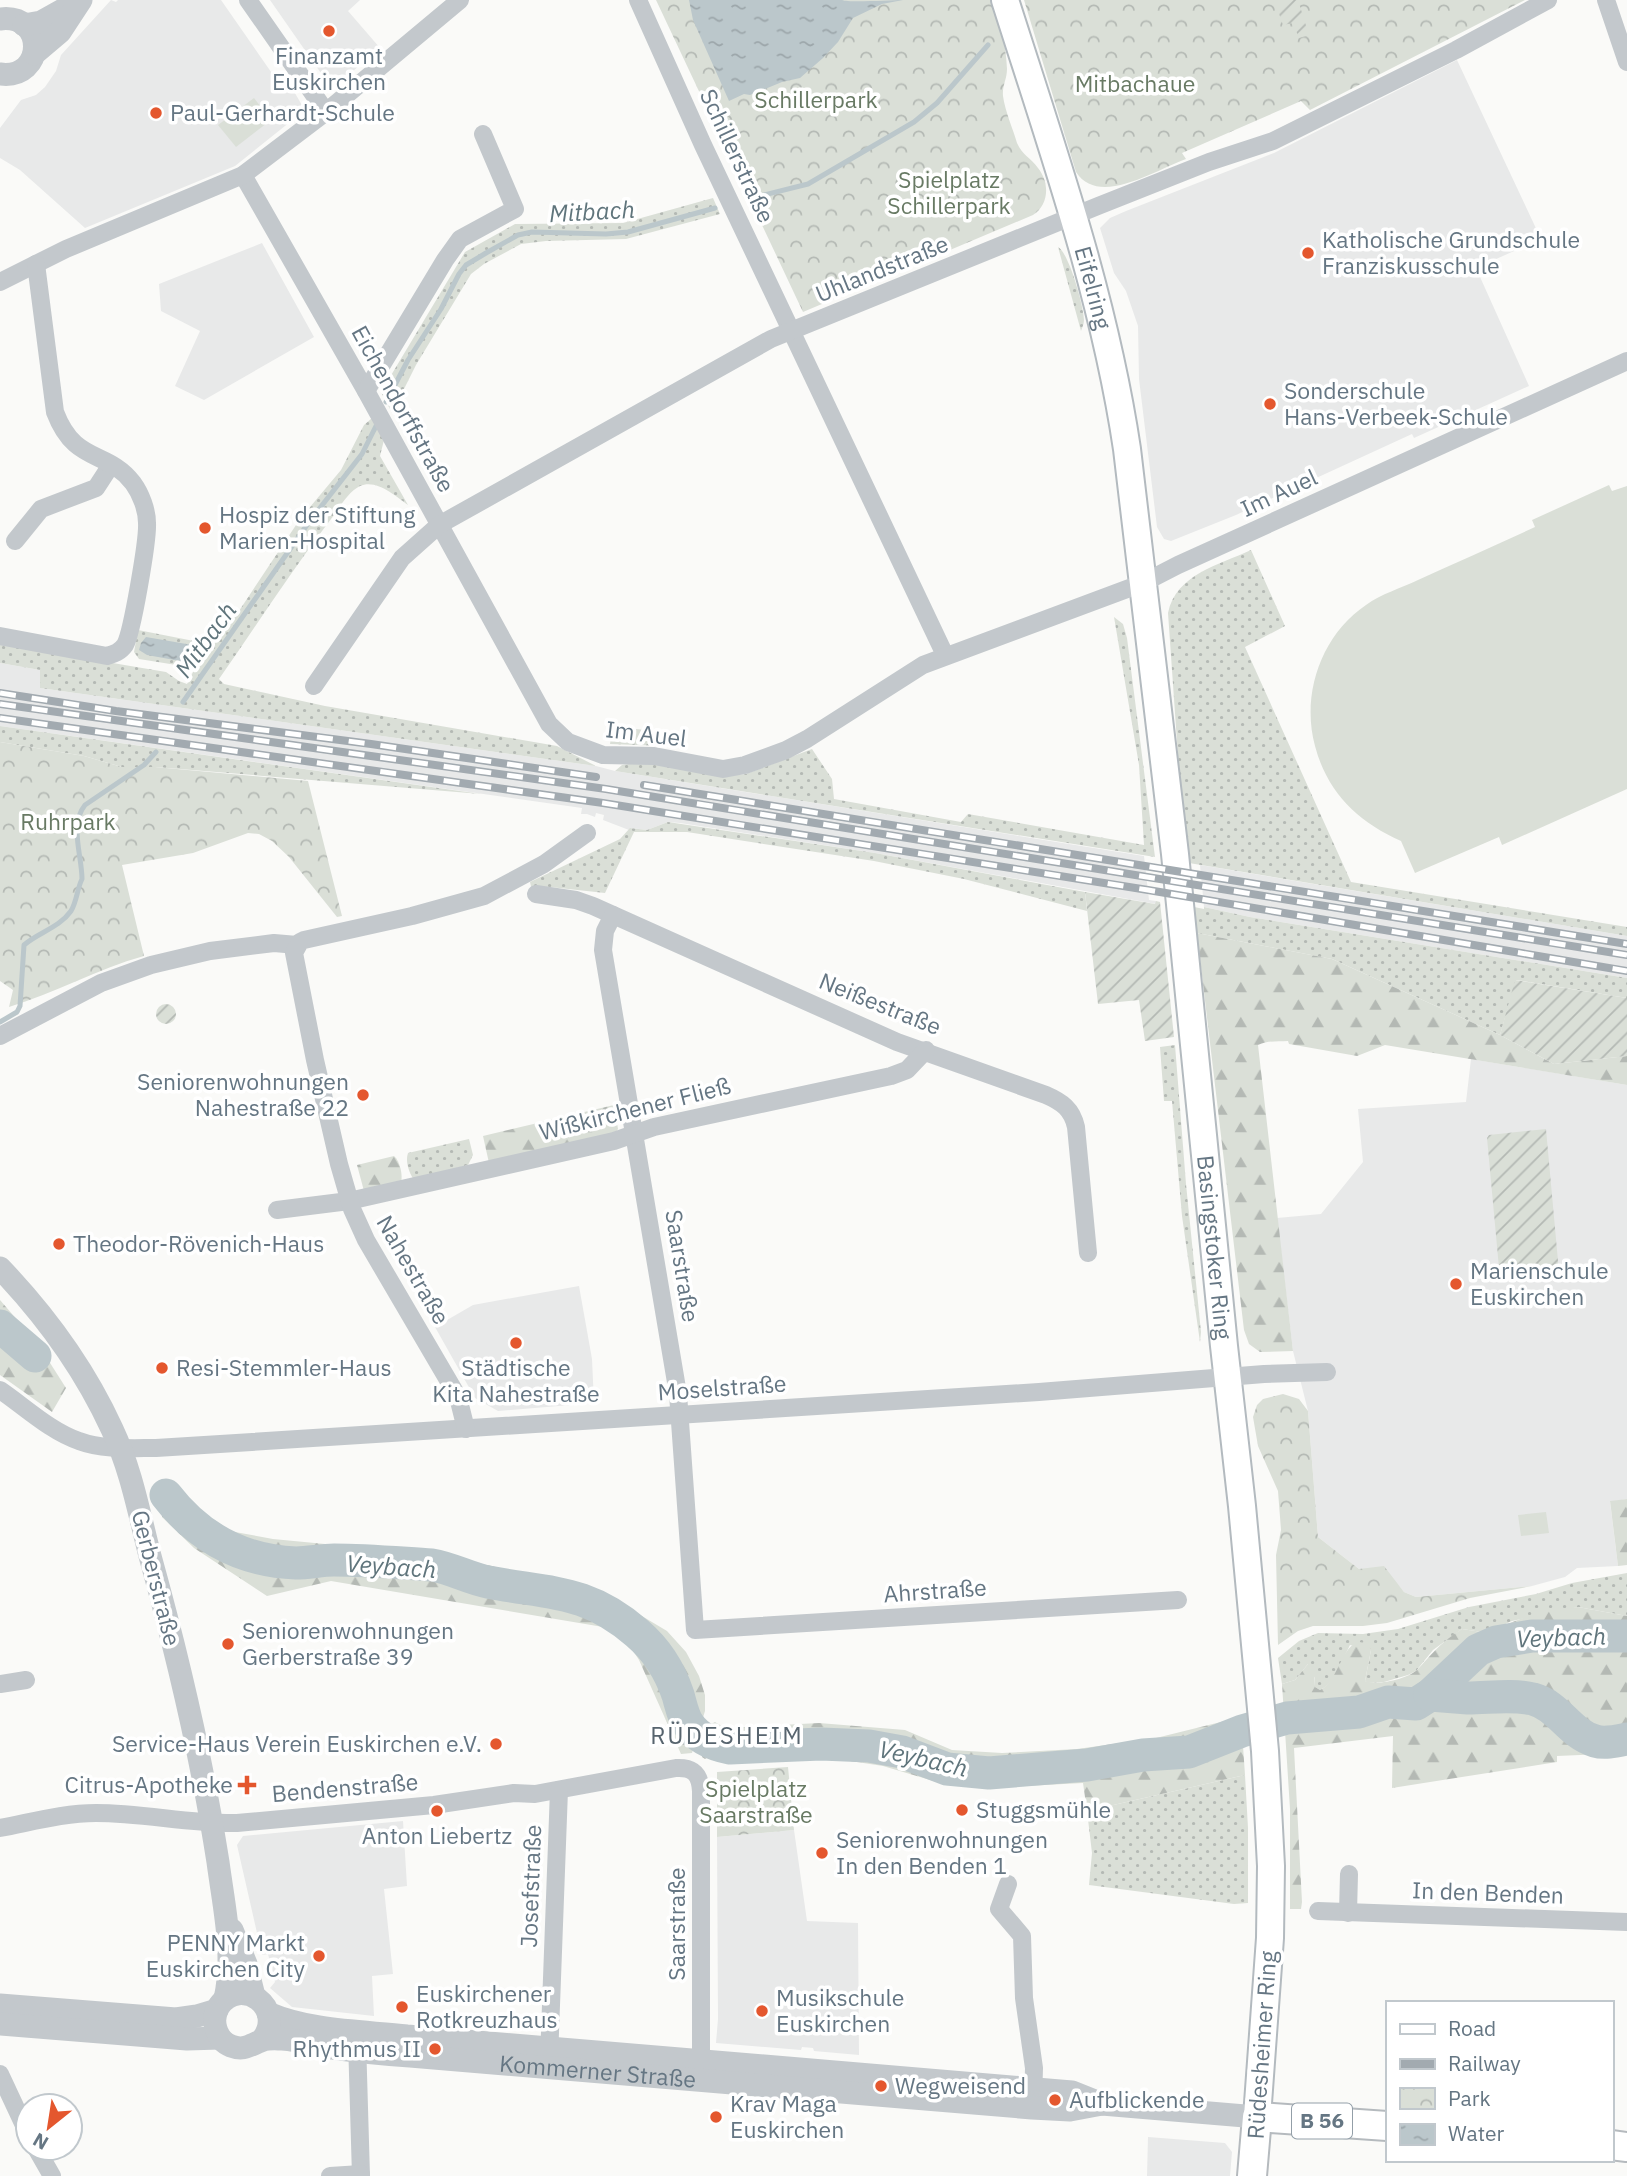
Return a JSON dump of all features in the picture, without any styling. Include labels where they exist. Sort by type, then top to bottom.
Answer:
[{"type":"main road","name":"Eifelring","points":[[1005,0],[1098,302],[1119,395],[1143,583]]},
{"type":"main road","name":"Basingstoker Ring","points":[[1143,583],[1175,853],[1261,1699],[1269,1830],[1270,1913]]},
{"type":"main road","name":"Rüdesheimer Ring","points":[[1252,2176],[1270,1913]]},
{"type":"main road","name":"Kommerner Straße","points":[[1257,2117],[1386,2126]]},
{"type":"street","points":[[11,16],[41,22],[80,0]]},
{"type":"street","points":[[3,79],[24,69],[34,54],[60,32],[80,0]]},
{"type":"street","points":[[248,0],[326,112]]},
{"type":"street","points":[[0,282],[88,240],[243,175],[326,112],[460,0]]},
{"type":"street","name":"Schillerstraße","points":[[638,0],[703,145],[793,332]]},
{"type":"street","name":"Uhlandstraße","points":[[439,525],[771,339],[1209,162],[1273,141],[1456,50],[1548,0]]},
{"type":"street","points":[[1606,0],[1627,62]]},
{"type":"street","points":[[11,16],[33,38],[34,54]]},
{"type":"street","points":[[366,391],[454,247],[470,233],[516,209],[483,134]]},
{"type":"street","name":"Eichendorffstraße","points":[[243,175],[439,525],[402,558],[314,686]]},
{"type":"street","points":[[0,636],[107,656],[119,652],[129,636],[148,522],[137,489],[125,475],[76,446],[60,424],[55,412],[36,264]]},
{"type":"street","points":[[793,332],[945,655]]},
{"type":"street","name":"Im Auel","points":[[439,525],[549,724],[568,742],[592,752],[654,756],[723,769],[745,765],[786,750],[913,670],[945,655],[1143,583],[1627,361]]},
{"type":"street","points":[[15,541],[41,509],[91,491],[99,485],[111,465]]},
{"type":"street","points":[[0,1036],[64,1000],[150,965],[210,951],[274,943],[297,945],[304,940],[484,896],[544,864],[587,833]]},
{"type":"street","name":"Neißestraße","points":[[536,894],[576,900],[897,1042],[926,1050],[1046,1095],[1065,1105],[1076,1127],[1088,1253]]},
{"type":"street","name":"Saarstraße","points":[[613,915],[605,932],[603,950],[681,1415],[695,1630]]},
{"type":"street","points":[[297,945],[295,962],[300,987],[349,1200]]},
{"type":"street","name":"Wißkirchener Fließ","points":[[349,1200],[614,1141],[679,1122],[891,1076],[907,1069],[926,1050]]},
{"type":"street","name":"Nahestraße","points":[[277,1210],[349,1200],[366,1240],[458,1397],[466,1429]]},
{"type":"street","name":"Gerberstraße","points":[[0,1268],[48,1321],[69,1351],[120,1448],[162,1596],[212,1824],[228,1922],[229,1979],[221,2004]]},
{"type":"street","name":"Moselstraße","points":[[0,1390],[67,1436],[93,1445],[120,1448],[466,1429],[1038,1392],[1227,1376],[1327,1372]]},
{"type":"street","name":"Ahrstraße","points":[[695,1630],[1178,1600]]},
{"type":"street","points":[[0,1684],[26,1681]]},
{"type":"street","name":"Bendenstraße","points":[[0,1828],[87,1813],[157,1816],[212,1824],[434,1805],[514,1793],[536,1794],[676,1768],[693,1771]]},
{"type":"street","name":"Saarstraße","points":[[693,1771],[699,1777],[701,1791],[701,2070]]},
{"type":"street","name":"Josefstraße","points":[[549,2058],[559,1790]]},
{"type":"street","points":[[1348,1913],[1349,1874]]},
{"type":"street","points":[[1008,1884],[999,1909],[1022,1936],[1024,1998],[1034,2068],[1033,2097]]},
{"type":"street","name":"In den Benden","points":[[1318,1911],[1627,1922]]},
{"type":"street","name":"Gerberstraße","points":[[228,1922],[261,2004]]},
{"type":"street","points":[[0,2005],[176,2019],[198,2016],[236,1994],[261,2004],[269,2027],[262,2040],[248,2048],[240,2049],[220,2038],[215,2024],[221,2004]]},
{"type":"street","name":"Kommerner Straße","points":[[261,2004],[297,2022],[357,2041]]},
{"type":"street","points":[[0,2024],[187,2039],[220,2038]]},
{"type":"street","name":"Kommerner Straße","points":[[262,2040],[357,2041],[1033,2097],[1070,2110],[1102,2104],[1257,2117]]},
{"type":"street","points":[[330,2176],[361,2175],[357,2041]]},
{"type":"street","points":[[0,2074],[14,2104]]},
{"type":"shaded area","name":"Paul-Gerhardt-Schule","points":[[111,0],[221,0],[285,92],[292,88],[303,107],[300,114],[235,166],[85,228],[20,170],[0,158],[0,128],[21,100],[36,95],[45,87],[56,71],[61,55]]},
{"type":"shaded area","name":"Finanzamt Euskirchen","points":[[270,0],[360,0],[348,11],[380,48],[332,89]]},
{"type":"shaded area","name":"Katholische Grundschule Franziskusschule","points":[[1457,60],[1541,239],[1476,268],[1529,386],[1414,438],[1412,434],[1236,515],[1171,541],[1164,539],[1157,527],[1139,379],[1138,326],[1126,291],[1114,273],[1100,228],[1110,218],[1126,211],[1274,153]]},
{"type":"shaded area","points":[[262,243],[314,337],[204,400],[175,386],[200,331],[161,311],[159,284]]},
{"type":"shaded area","points":[[0,663],[40,670],[40,688],[596,766],[1144,856],[1149,900],[1156,901],[1156,904],[875,853],[680,823],[668,822],[647,830],[629,830],[603,820],[604,815],[596,813],[595,817],[581,814],[582,808],[0,726]]},
{"type":"shaded area","points":[[1200,865],[1627,936],[1627,978],[1250,917],[1204,907]]},
{"type":"shaded area","name":"Marienschule Euskirchen","points":[[1471,1059],[1627,1085],[1627,1499],[1610,1502],[1618,1566],[1577,1568],[1565,1577],[1532,1586],[1416,1597],[1404,1592],[1399,1586],[1359,1569],[1318,1537],[1308,1411],[1293,1351],[1277,1218],[1321,1214],[1363,1162],[1358,1109],[1466,1102]]},
{"type":"shaded area","name":"Städtische Kita Nahestraße","points":[[579,1286],[592,1359],[594,1403],[498,1411],[475,1398],[435,1327],[473,1305]]},
{"type":"shaded area","points":[[403,1821],[407,1886],[384,1889],[393,1974],[372,1976],[374,2016],[292,2007],[270,1988],[275,1982],[268,1954],[262,1955],[237,1845],[243,1836]]},
{"type":"shaded area","points":[[794,1830],[807,1921],[858,1923],[859,2055],[814,2051],[813,2048],[802,2047],[801,2050],[716,2043],[717,1837]]},
{"type":"shaded area","points":[[1148,2137],[1225,2143],[1232,2152],[1230,2176],[1147,2176]]},
{"type":"green space","name":"Schillerpark","points":[[656,0],[993,0],[1006,52],[1004,102],[1019,147],[1045,180],[1046,193],[1042,206],[1033,215],[803,312]]},
{"type":"green space","name":"Mitbachaue","points":[[1024,0],[1525,0],[1310,110],[1301,101],[1182,153],[1186,159],[1145,177],[1129,183],[1099,187],[1086,182],[1076,172]]},
{"type":"green space","points":[[1285,0],[1298,0],[1309,35],[1299,38],[1293,23],[1283,25],[1276,5],[1286,2]]},
{"type":"green space","points":[[254,98],[271,120],[236,147],[218,125]]},
{"type":"green space","points":[[713,198],[720,214],[626,239],[521,244],[484,264],[471,274],[416,365],[392,413],[381,392],[465,252],[515,224],[623,223]]},
{"type":"green space","points":[[1058,247],[1067,259],[1079,293],[1084,320],[1081,331]]},
{"type":"green space","points":[[372,418],[384,440],[380,456],[408,505],[386,490],[373,485],[360,486],[352,492],[302,558],[219,679],[224,684],[325,706],[557,746],[596,766],[40,688],[40,670],[0,663],[0,644],[166,672],[187,684],[195,668],[139,659],[134,652],[138,630],[199,642],[233,620],[300,519],[341,470],[364,425]]},
{"type":"green space","points":[[1609,485],[1612,491],[1627,486],[1627,789],[1502,845],[1499,837],[1415,873],[1401,841],[1371,825],[1346,804],[1327,778],[1320,763],[1311,727],[1311,707],[1313,687],[1326,649],[1350,618],[1372,601],[1535,527],[1532,520]]},
{"type":"green space","points":[[1251,550],[1285,626],[1245,647],[1351,882],[1627,927],[1627,936],[1189,863],[1168,613],[1180,589],[1189,580],[1200,572]]},
{"type":"green space","points":[[1114,617],[1123,624],[1127,638],[1155,857],[615,771],[622,765],[641,762],[727,776],[746,774],[812,749],[832,779],[834,799],[961,822],[968,814],[1144,845],[1139,765]]},
{"type":"green space","points":[[0,726],[481,794],[155,767],[122,767],[84,756],[0,742]]},
{"type":"green space","points":[[624,728],[647,730],[666,736],[665,746],[610,744],[612,732]]},
{"type":"green space","name":"Ruhrpark","points":[[0,742],[84,756],[122,767],[155,767],[308,781],[342,916],[337,917],[289,857],[272,841],[259,834],[248,833],[193,853],[122,865],[144,956],[9,1007],[13,990],[0,981]]},
{"type":"green space","points":[[668,822],[875,853],[1085,892],[1087,911],[964,879],[874,861],[687,832],[634,832],[605,893],[550,887],[532,891],[530,882],[620,839],[630,828],[647,830]]},
{"type":"green space","points":[[1085,892],[1155,904],[1156,901],[1160,902],[1174,1037],[1145,1041],[1139,1000],[1098,1004]]},
{"type":"green space","points":[[1194,907],[1627,978],[1627,998],[1516,980],[1500,1035],[1332,959],[1197,933]]},
{"type":"green space","points":[[1197,933],[1332,959],[1500,1035],[1554,1064],[1627,1056],[1627,1085],[1385,1045],[1357,1056],[1289,1044],[1288,1041],[1258,1045],[1293,1351],[1260,1352],[1249,1344],[1244,1330]]},
{"type":"green space","points":[[1515,980],[1627,998],[1627,1056],[1554,1064],[1500,1035]]},
{"type":"green space","points":[[162,1004],[170,1004],[176,1014],[170,1024],[162,1024],[156,1018],[156,1010]]},
{"type":"green space","points":[[1175,1045],[1200,1342],[1182,1216],[1172,1101],[1164,1101],[1160,1047]]},
{"type":"green space","points":[[614,1105],[618,1129],[615,1134],[489,1163],[483,1136]]},
{"type":"green space","points":[[1546,1129],[1559,1272],[1520,1275],[1519,1266],[1499,1268],[1487,1138],[1489,1135]]},
{"type":"green space","points":[[469,1139],[473,1155],[468,1165],[414,1180],[408,1167],[408,1153]]},
{"type":"green space","points":[[394,1156],[400,1168],[401,1183],[364,1191],[357,1165]]},
{"type":"green space","points":[[0,1300],[38,1344],[66,1388],[52,1412],[0,1375]]},
{"type":"green space","points":[[1283,1394],[1299,1399],[1308,1411],[1318,1537],[1359,1569],[1384,1566],[1404,1592],[1416,1597],[1532,1586],[1470,1598],[1387,1623],[1313,1626],[1298,1631],[1278,1645],[1276,1555],[1281,1530],[1278,1491],[1258,1446],[1253,1417],[1257,1405],[1263,1399]]},
{"type":"green space","points":[[167,1487],[173,1488],[202,1519],[235,1532],[273,1539],[440,1555],[595,1588],[667,1631],[686,1652],[699,1676],[705,1695],[705,1711],[692,1753],[681,1754],[639,1660],[630,1646],[603,1627],[331,1581],[267,1596],[194,1548],[162,1517]]},
{"type":"green space","points":[[1627,1499],[1627,1565],[1618,1566],[1610,1501]]},
{"type":"green space","points":[[1546,1512],[1549,1533],[1521,1536],[1518,1515]]},
{"type":"green space","points":[[1627,1573],[1627,1616],[1578,1607],[1512,1621],[1482,1632],[1462,1629],[1433,1650],[1416,1671],[1384,1682],[1365,1681],[1371,1650],[1350,1645],[1326,1687],[1320,1690],[1315,1687],[1315,1678],[1308,1664],[1295,1680],[1282,1684],[1278,1658],[1299,1641],[1318,1633],[1363,1634],[1398,1629],[1469,1607]]},
{"type":"green space","points":[[1578,1607],[1627,1616],[1627,1753],[1557,1756],[1557,1762],[1392,1788],[1393,1736],[1294,1748],[1302,1902],[1301,1909],[1290,1909],[1290,1809],[1282,1684],[1295,1680],[1308,1664],[1314,1664],[1315,1687],[1320,1690],[1333,1677],[1353,1644],[1360,1642],[1369,1645],[1371,1650],[1365,1681],[1392,1681],[1417,1670],[1443,1643],[1462,1629],[1482,1632],[1541,1611]]},
{"type":"green space","points":[[1241,1717],[1245,1775],[1087,1811],[1083,1783],[989,1788],[947,1785],[883,1766],[824,1757],[746,1763],[702,1757],[709,1725],[715,1722],[725,1728],[819,1723],[905,1730],[952,1750],[1002,1753],[1077,1749],[1156,1738]]},
{"type":"green space","name":"Spielplatz Saarstraße","points":[[788,1767],[794,1830],[717,1837],[717,1772]]},
{"type":"green space","points":[[1245,1775],[1248,1903],[1234,1904],[1089,1885],[1092,1853],[1087,1811]]},
{"type":"water","points":[[689,0],[903,0],[882,4],[853,18],[838,42],[800,78],[729,101],[693,20]]},
{"type":"water","points":[[146,637],[198,646],[199,656],[191,663],[147,655],[139,650]]},
{"type":"waterway","name":"Mitbach","points":[[752,198],[808,184],[914,122],[937,103],[988,45]]},
{"type":"waterway","name":"Mitbach","points":[[386,402],[459,274],[466,265],[486,253],[518,235],[532,232],[628,232],[715,208]]},
{"type":"waterway","name":"Mitbach","points":[[183,702],[309,522],[362,454],[376,426]]},
{"type":"waterway","name":"Mitbach","points":[[0,1022],[17,1012],[20,1006],[24,945],[61,922],[75,903],[82,879],[77,831],[80,813],[85,805],[144,765],[156,752]]},
{"type":"waterway","name":"Veybach","points":[[0,1326],[35,1356]]},
{"type":"waterway","name":"Veybach","points":[[166,1495],[207,1535],[258,1558],[296,1563],[346,1560],[432,1565],[488,1582],[567,1596],[601,1608],[651,1646],[671,1678],[689,1725],[702,1737],[719,1745],[730,1748],[821,1744],[869,1746],[902,1752],[947,1769],[989,1773],[1087,1765],[1143,1755],[1189,1752],[1242,1731],[1287,1718],[1359,1712],[1388,1702],[1416,1704],[1430,1695],[1478,1650],[1496,1642],[1532,1636],[1627,1636]]},
{"type":"waterway","name":"Veybach","points":[[1430,1695],[1533,1699],[1595,1741],[1627,1739]]},
{"type":"railway","points":[[0,693],[596,777]]},
{"type":"railway","points":[[0,704],[606,789],[1627,955]]},
{"type":"railway","points":[[0,718],[603,803],[1148,890],[1627,971]]},
{"type":"railway","points":[[644,785],[1627,944]]},
{"type":"place","name":"Finanzamt Euskirchen","points":[[329,31]]},
{"type":"place","name":"Paul-Gerhardt-Schule","points":[[156,113]]},
{"type":"place","name":"Katholische Grundschule Franziskusschule","points":[[1308,253]]},
{"type":"place","name":"Sonderschule Hans-Verbeek-Schule","points":[[1270,404]]},
{"type":"place","name":"Hospiz der Stiftung Marien-Hospital","points":[[205,528]]},
{"type":"place","name":"Seniorenwohnungen Nahestraße 22","points":[[363,1095]]},
{"type":"place","name":"Theodor-Rövenich-Haus","points":[[59,1244]]},
{"type":"place","name":"Marienschule Euskirchen","points":[[1456,1284]]},
{"type":"place","name":"Städtische Kita Nahestraße","points":[[516,1343]]},
{"type":"place","name":"Resi-Stemmler-Haus","points":[[162,1368]]},
{"type":"place","name":"Seniorenwohnungen Gerberstraße 39","points":[[228,1644]]},
{"type":"place","name":"Service-Haus Verein Euskirchen e.V.","points":[[496,1744]]},
{"type":"place","name":"Citrus-Apotheke","points":[[247,1785]]},
{"type":"place","name":"Stuggsmühle","points":[[962,1810]]},
{"type":"place","name":"Anton Liebertz","points":[[437,1811]]},
{"type":"place","name":"Seniorenwohnungen In den Benden 1","points":[[822,1853]]},
{"type":"place","name":"PENNY Markt Euskirchen City","points":[[319,1956]]},
{"type":"place","name":"Euskirchener Rotkreuzhaus","points":[[402,2007]]},
{"type":"place","name":"Musikschule Euskirchen","points":[[762,2011]]},
{"type":"place","name":"Rhythmus II","points":[[435,2049]]},
{"type":"place","name":"Wegweisend","points":[[881,2086]]},
{"type":"place","name":"Aufblickende","points":[[1055,2100]]},
{"type":"place","name":"Krav Maga Euskirchen","points":[[716,2117]]},
{"type":"district","name":"RÜDESHEIM","points":[[727,1736]]},
{"type":"park label","name":"Spielplatz Schillerpark","points":[[949,193]]}]
